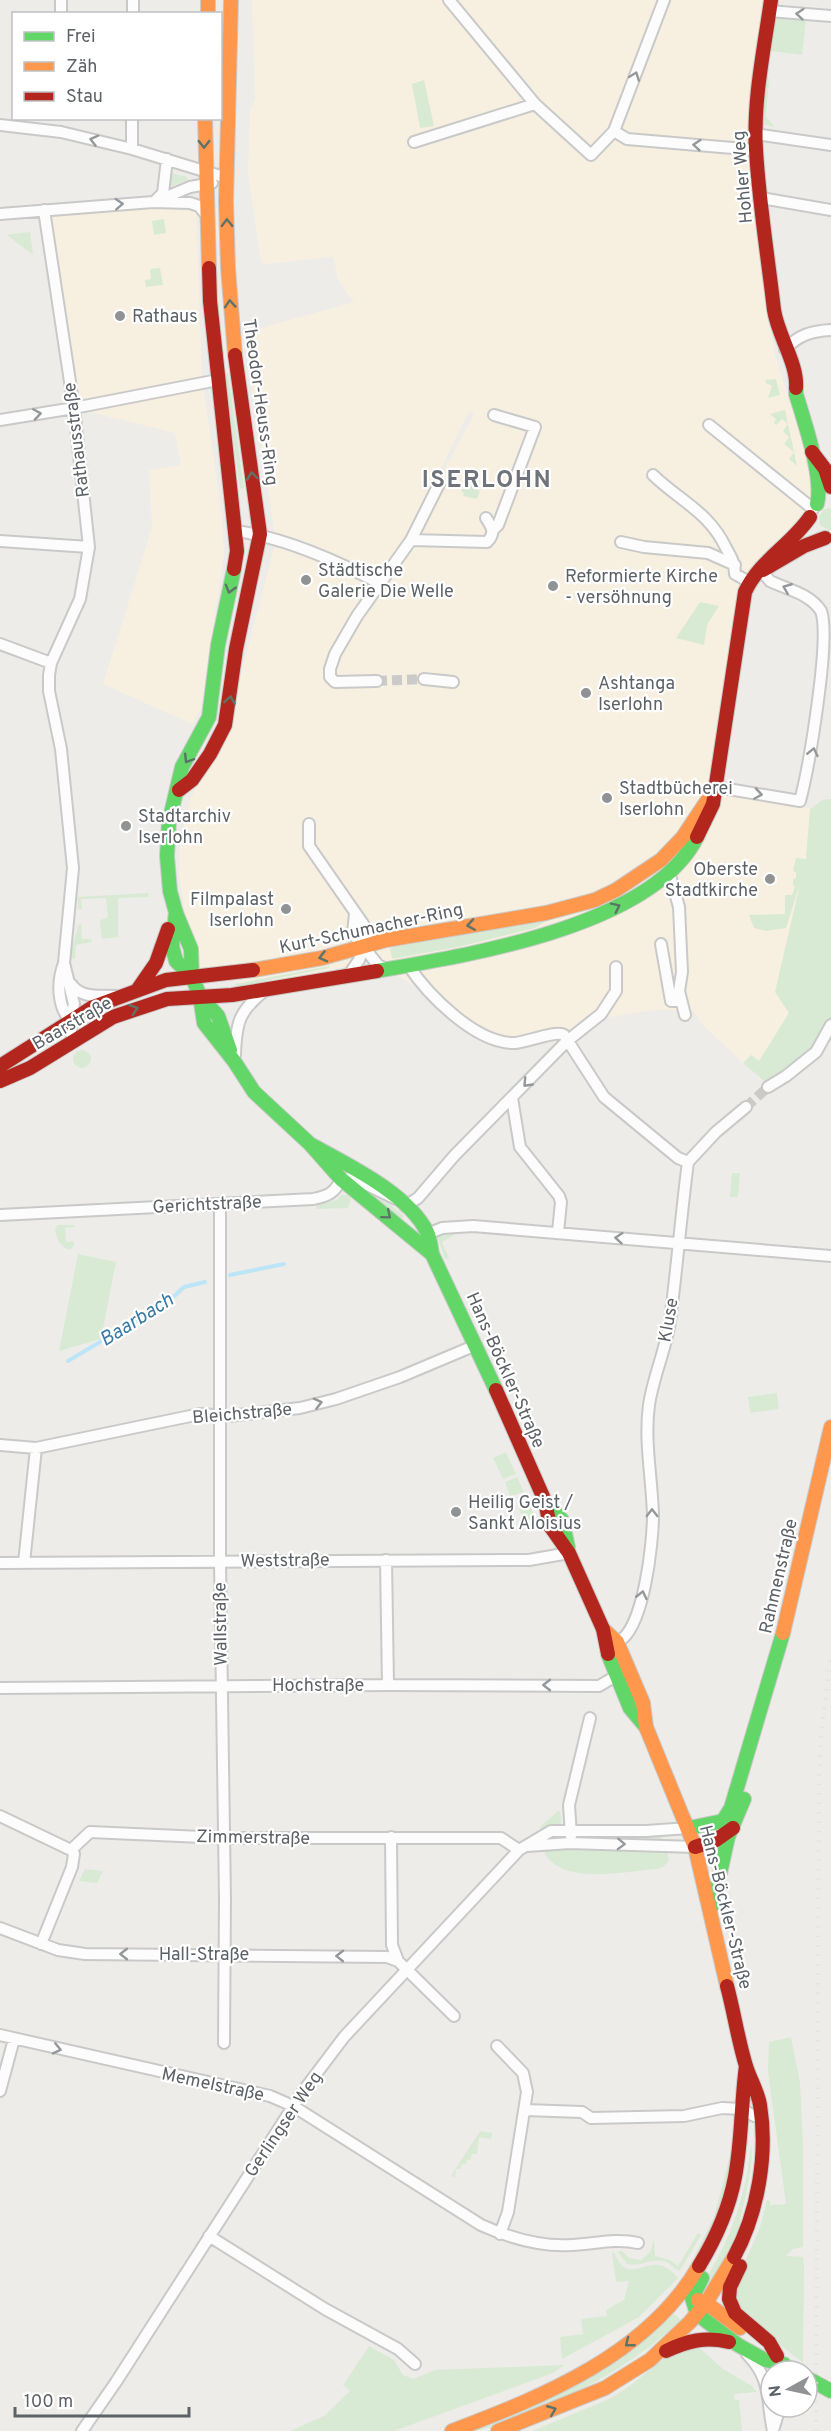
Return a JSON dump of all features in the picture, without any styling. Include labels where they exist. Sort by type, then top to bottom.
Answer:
[{"type":"main road","name":"Theodor-Heuss-Ring","points":[[179,790],[192,780],[210,754],[225,725],[231,698],[236,649],[260,534],[231,316],[228,268],[227,178],[230,144],[231,0]]},
{"type":"main road","name":"Hohler Weg","points":[[770,5],[757,94],[756,150],[778,327],[797,376],[796,394],[812,452],[819,496],[813,510]]},
{"type":"main road","name":"Theodor-Heuss-Ring","points":[[192,977],[194,956],[176,912],[170,882],[169,819],[179,790],[180,773],[200,740],[209,718],[214,694],[216,658],[227,597],[235,573],[236,531],[210,301],[205,120]]},
{"type":"main road","name":"Hohler Weg","points":[[812,452],[825,469],[831,487]]},
{"type":"main road","points":[[756,575],[778,548],[805,526],[813,510],[831,499]]},
{"type":"main road","points":[[813,510],[813,530],[828,539]]},
{"type":"main road","points":[[756,575],[804,546],[828,539]]},
{"type":"main road","name":"Kurt-Schumacher-Ring","points":[[200,996],[232,995],[266,990],[536,938],[622,904],[669,872],[692,846],[713,804],[745,592],[756,575]]},
{"type":"main road","name":"Kurt-Schumacher-Ring","points":[[192,977],[294,963],[421,933],[558,911],[595,900],[616,890],[661,860],[683,837],[716,787]]},
{"type":"main road","name":"Theodor-Heuss-Ring","points":[[176,912],[172,946],[176,961],[192,977],[200,996]]},
{"type":"main road","points":[[138,989],[156,963],[176,912]]},
{"type":"main road","name":"Baarstraße","points":[[0,1066],[93,1007],[166,980],[192,977]]},
{"type":"main road","name":"Baarstraße","points":[[0,1081],[30,1068],[72,1040],[113,1017],[173,997],[200,996]]},
{"type":"main road","name":"Hans-Böckler-Straße","points":[[200,996],[218,1016],[234,1061]]},
{"type":"main road","name":"Hans-Böckler-Straße","points":[[200,996],[204,1023],[234,1061],[254,1092],[280,1119],[310,1144],[341,1179],[432,1254]]},
{"type":"main road","name":"Hans-Böckler-Straße","points":[[310,1144],[388,1188],[422,1223],[428,1234],[432,1254],[476,1345],[545,1501],[550,1526],[569,1553],[603,1629],[605,1648],[616,1676],[637,1705]]},
{"type":"main road","name":"Rahmenstraße","points":[[689,1828],[723,1821],[731,1808],[756,1732],[781,1641],[831,1427]]},
{"type":"main road","name":"Hans-Böckler-Straße","points":[[603,1629],[617,1642],[632,1677],[637,1705],[695,1847],[712,1910],[746,2065],[758,2092],[763,2136],[761,2172],[750,2218],[736,2254],[702,2308],[651,2360]]},
{"type":"main road","name":"Rahmenstraße","points":[[712,1910],[727,1844],[750,1779],[756,1732]]},
{"type":"main road","points":[[695,1847],[716,1840],[733,1828]]},
{"type":"main road","name":"Hans-Böckler-Straße","points":[[743,2238],[753,2174],[748,2112],[742,2087],[746,2065]]},
{"type":"main road","points":[[693,2298],[701,2280],[718,2254],[732,2223],[746,2162],[748,2112]]},
{"type":"main road","name":"Hans-Böckler-Straße","points":[[452,2431],[515,2407],[576,2378],[624,2347],[673,2304],[710,2251],[725,2216],[748,2112]]},
{"type":"main road","points":[[750,2218],[748,2247],[730,2287],[729,2299],[735,2313],[769,2342],[782,2359]]},
{"type":"main road","points":[[673,2304],[685,2298],[693,2298],[738,2345]]},
{"type":"main road","points":[[702,2308],[778,2359]]},
{"type":"main road","points":[[498,2431],[605,2388],[691,2339],[718,2338],[738,2345],[763,2359]]},
{"type":"street","points":[[449,0],[535,104],[591,155],[614,131],[664,0]]},
{"type":"street","points":[[770,5],[831,16]]},
{"type":"street","points":[[414,142],[535,104]]},
{"type":"street","points":[[61,120],[61,132]]},
{"type":"street","points":[[132,120],[132,149]]},
{"type":"street","points":[[0,125],[61,132],[167,159],[206,177],[227,178]]},
{"type":"street","points":[[614,131],[627,140],[756,150]]},
{"type":"street","points":[[755,134],[831,145]]},
{"type":"street","points":[[153,202],[163,194],[167,159]]},
{"type":"street","points":[[153,202],[190,187],[206,177]]},
{"type":"street","points":[[761,198],[831,210]]},
{"type":"street","points":[[0,214],[153,202],[190,203],[199,206],[208,217]]},
{"type":"street","name":"Rathausstraße","points":[[44,210],[74,408],[89,547],[80,599],[51,663]]},
{"type":"street","points":[[778,327],[797,337]]},
{"type":"street","points":[[785,349],[797,337],[813,331],[831,330]]},
{"type":"street","points":[[0,420],[218,380]]},
{"type":"street","points":[[411,540],[480,543],[487,542],[492,537],[535,428],[494,415]]},
{"type":"street","points":[[709,425],[813,510]]},
{"type":"street","points":[[653,475],[706,517],[721,537],[735,565],[735,574],[765,576],[810,599],[825,618],[826,645],[817,730],[800,801],[716,787]]},
{"type":"street","points":[[377,681],[334,682],[330,677],[330,669],[335,654],[357,616],[411,540],[439,484]]},
{"type":"street","points":[[486,518],[493,530]]},
{"type":"street","points":[[236,531],[260,534],[281,541],[381,584]]},
{"type":"street","points":[[0,541],[89,547]]},
{"type":"street","points":[[621,542],[644,547],[708,553],[735,565]]},
{"type":"street","points":[[0,644],[51,663],[49,691],[61,749],[73,868],[64,963],[59,975],[62,1011],[70,1020]]},
{"type":"street","points":[[424,679],[453,682]]},
{"type":"street","points":[[309,824],[309,846],[355,913],[353,934],[378,965],[384,968]]},
{"type":"street","points":[[669,872],[679,907],[682,972],[679,991],[685,1015]]},
{"type":"street","points":[[558,911],[561,930]]},
{"type":"street","points":[[661,944],[671,1001],[680,1001]]},
{"type":"street","points":[[350,973],[359,960],[364,946]]},
{"type":"street","points":[[64,963],[74,1004],[70,1020],[72,1040]]},
{"type":"street","points":[[408,964],[418,979],[450,1010],[482,1035],[513,1043],[561,1033],[604,1097],[678,1158],[688,1162],[716,1132],[746,1107]]},
{"type":"street","points":[[341,1179],[353,1178],[402,1203],[418,1198],[454,1156],[567,1041],[601,1014],[616,991],[616,967]]},
{"type":"street","points":[[69,982],[78,993],[84,995],[120,996]]},
{"type":"street","points":[[234,1061],[241,1013],[266,990]]},
{"type":"street","points":[[768,1087],[816,1052],[831,1026]]},
{"type":"street","points":[[512,1098],[520,1147],[560,1196],[558,1232]]},
{"type":"street","name":"Kluse","points":[[617,1642],[622,1640],[632,1628],[647,1571],[653,1517],[648,1418],[670,1323],[677,1242],[688,1162]]},
{"type":"street","name":"Gerichtstraße","points":[[0,1215],[313,1199],[327,1196],[337,1189],[341,1179]]},
{"type":"street","name":"Wallstraße","points":[[220,1204],[219,1415],[224,2043]]},
{"type":"street","points":[[428,1234],[442,1228],[465,1226],[831,1256]]},
{"type":"street","name":"Bleichstraße","points":[[0,1445],[36,1448],[200,1414],[229,1416],[300,1408],[336,1399],[400,1377],[476,1345]]},
{"type":"street","points":[[24,1563],[36,1448]]},
{"type":"street","name":"Weststraße","points":[[0,1563],[529,1560],[569,1553]]},
{"type":"street","points":[[387,1560],[388,1685]]},
{"type":"street","name":"Hochstraße","points":[[0,1688],[599,1686],[616,1676],[632,1677]]},
{"type":"street","points":[[570,1843],[569,1805],[590,1718]]},
{"type":"street","name":"Zimmerstraße","points":[[0,1816],[71,1850],[90,1832],[224,1838],[501,1838],[521,1848]]},
{"type":"street","name":"Gerlingser Weg","points":[[82,2431],[116,2382],[293,2106],[344,2037],[521,1848],[551,1831],[646,1831],[689,1828]]},
{"type":"street","points":[[391,1837],[392,1945],[398,1961],[454,2016]]},
{"type":"street","points":[[521,1848],[570,1843],[695,1847]]},
{"type":"street","points":[[41,1944],[72,1867],[74,1854]]},
{"type":"street","name":"Hall-Straße","points":[[0,1928],[58,1950],[84,1954],[387,1957],[398,1961]]},
{"type":"street","name":"Memelstraße","points":[[0,2035],[217,2086],[270,2096],[293,2106],[481,2225],[500,2234],[549,2245],[622,2240],[638,2243]]},
{"type":"street","points":[[0,2091],[14,2039]]},
{"type":"street","points":[[497,2046],[523,2073],[527,2092],[508,2212],[500,2234]]},
{"type":"street","points":[[525,2109],[582,2112],[591,2118],[684,2116],[722,2108],[748,2112]]},
{"type":"street","points":[[209,2236],[325,2309],[398,2349],[415,2364]]},
{"type":"street","points":[[738,2345],[760,2367],[767,2384],[773,2431]]},
{"type":"shaded area","points":[[252,0],[765,0],[755,59],[748,141],[765,289],[775,356],[827,514],[800,533],[747,580],[715,778],[810,809],[806,859],[775,992],[789,1013],[759,1061],[751,1055],[743,1063],[701,1023],[693,1010],[652,1010],[604,1018],[567,1041],[490,1038],[419,988],[371,962],[253,985],[199,974],[187,927],[179,872],[180,841],[190,800],[227,727],[276,541],[243,333],[354,302],[338,280],[333,257],[264,264],[261,262],[248,172],[250,111],[255,99]],"holes":[[[469,411],[474,415],[412,528]]]},
{"type":"shaded area","points":[[196,206],[202,380],[222,514],[224,554],[201,709],[192,724],[103,684],[152,528],[149,470],[181,465],[175,433],[77,409],[47,214]]},
{"type":"green space","points":[[775,16],[806,20],[802,55],[771,51]]},
{"type":"green space","points":[[765,72],[769,81],[766,117],[775,127],[762,124]]},
{"type":"green space","points":[[424,80],[434,126],[420,128],[412,84]]},
{"type":"green space","points":[[171,173],[187,177],[188,180],[169,187]]},
{"type":"green space","points":[[164,219],[166,233],[154,235],[152,221]]},
{"type":"green space","points":[[30,232],[33,255],[7,235]]},
{"type":"green space","points":[[160,268],[163,285],[146,287],[145,280],[151,279],[150,269]]},
{"type":"green space","points":[[228,373],[244,488],[240,489],[225,374]]},
{"type":"green space","points":[[776,379],[780,395],[768,398],[772,386],[765,380]]},
{"type":"green space","points":[[785,410],[788,424],[782,419],[776,425],[774,423],[776,419],[770,414]]},
{"type":"green space","points":[[788,424],[794,452],[784,444],[789,437],[783,431]]},
{"type":"green space","points":[[794,452],[797,466],[789,459]]},
{"type":"green space","points":[[467,483],[480,491],[477,499],[463,496],[464,493],[461,491]]},
{"type":"green space","points":[[831,508],[831,531],[820,525],[819,516],[824,509]]},
{"type":"green space","points":[[700,602],[719,606],[707,625],[704,645],[676,638]]},
{"type":"green space","points":[[831,799],[831,1021],[815,1051],[769,1085],[743,1063],[751,1055],[759,1061],[789,1013],[775,992],[800,884],[786,928],[766,931],[754,928],[749,915],[785,914],[785,895],[792,895],[795,886],[793,886],[793,879],[796,878],[796,872],[793,871],[796,858],[806,859],[810,809],[822,800]]},
{"type":"green space","points":[[148,893],[149,897],[118,898],[118,937],[102,939],[100,922],[108,917],[106,898],[81,899],[82,909],[78,909],[78,897]]},
{"type":"green space","points":[[547,918],[548,920],[535,928],[458,947],[392,959],[390,948]]},
{"type":"green space","points":[[81,924],[82,939],[91,939],[92,942],[76,945],[75,958],[71,959],[78,925]]},
{"type":"green space","points":[[329,966],[329,968],[264,981],[237,991],[235,984]]},
{"type":"green space","points":[[82,1050],[88,1053],[91,1059],[88,1065],[82,1068],[76,1065],[73,1059],[76,1053]]},
{"type":"green space","points":[[732,1173],[740,1173],[738,1197],[730,1197]]},
{"type":"green space","points":[[365,1189],[375,1192],[404,1216],[401,1220]]},
{"type":"green space","points":[[341,1195],[348,1195],[351,1200],[348,1208],[317,1209],[316,1205],[337,1200]]},
{"type":"green space","points":[[58,1225],[74,1225],[75,1227],[65,1228],[66,1242],[74,1241],[70,1250],[61,1245],[55,1228]]},
{"type":"green space","points":[[453,1232],[454,1235],[442,1242],[449,1258],[445,1259],[438,1238]]},
{"type":"green space","points":[[78,1254],[116,1262],[101,1339],[59,1351]]},
{"type":"green space","points":[[777,1393],[779,1409],[750,1413],[748,1397]]},
{"type":"green space","points":[[506,1452],[516,1474],[503,1479],[493,1458]]},
{"type":"green space","points":[[517,1477],[524,1492],[510,1496],[505,1482]]},
{"type":"green space","points":[[528,1502],[538,1522],[524,1521],[518,1505]]},
{"type":"green space","points":[[559,1810],[561,1825],[540,1830],[541,1826]]},
{"type":"green space","points":[[583,1834],[662,1836],[663,1839],[591,1838]]},
{"type":"green space","points":[[545,1850],[659,1851],[667,1852],[669,1860],[658,1869],[613,1874],[581,1873],[554,1864],[545,1854]]},
{"type":"green space","points":[[85,1869],[103,1871],[97,1883],[79,1881]]},
{"type":"green space","points":[[791,2037],[800,2083],[803,2144],[803,2247],[793,2249],[786,2256],[803,2257],[803,2359],[798,2359],[741,2314],[733,2291],[760,2227],[767,2200],[770,2201],[770,2205],[786,2204],[768,2072],[769,2042]]},
{"type":"green space","points":[[480,2131],[492,2133],[490,2147],[491,2139],[479,2137],[477,2154],[472,2154],[466,2164],[456,2169],[455,2177],[451,2176]]},
{"type":"green space","points":[[733,2144],[725,2191],[710,2237],[683,2279],[714,2217]]},
{"type":"green space","points":[[751,2144],[749,2177],[735,2239],[722,2266],[703,2292],[701,2286],[728,2236],[741,2201]]},
{"type":"green space","points":[[698,2233],[701,2235],[680,2271],[663,2261],[627,2264],[618,2252],[622,2251],[629,2258],[641,2260],[650,2252],[654,2239],[655,2256],[670,2260],[678,2266]]},
{"type":"green space","points":[[614,2252],[624,2267],[634,2269],[658,2265],[669,2270],[678,2278],[639,2317],[562,2359],[560,2337],[583,2334],[581,2319],[607,2316],[606,2310],[624,2300],[629,2281],[616,2282],[612,2253]]},
{"type":"green space","points":[[673,2313],[681,2320],[625,2364],[605,2376],[541,2408],[482,2430],[469,2431],[586,2380],[639,2342]]},
{"type":"green space","points":[[695,2344],[723,2369],[752,2386],[757,2392],[734,2394],[735,2400],[739,2400],[742,2431],[532,2431],[609,2399],[665,2358]]},
{"type":"green space","points":[[369,2346],[394,2360],[403,2375],[413,2379],[435,2370],[564,2365],[553,2373],[394,2431],[290,2431],[324,2416],[350,2391],[343,2385]]},
{"type":"waterway","name":"Baarbach","points":[[230,1275],[284,1264]]},
{"type":"waterway","name":"Baarbach","points":[[68,1361],[169,1301],[184,1287],[205,1282]]},
{"type":"tunnel","points":[[377,681],[424,679]]},
{"type":"tunnel","points":[[746,1107],[768,1087]]},
{"type":"railway","points":[[816,2431],[819,1776],[822,1725],[831,1655]]},
{"type":"traffic: fast","points":[[796,388],[816,465],[817,504]]},
{"type":"traffic: fast","points":[[192,977],[191,949],[176,913],[170,891],[167,856],[169,822],[182,767],[209,717],[218,645],[234,569]]},
{"type":"traffic: fast","points":[[377,971],[506,945],[554,932],[600,915],[641,894],[674,868],[697,837]]},
{"type":"traffic: fast","points":[[176,912],[172,946],[176,961],[192,977],[200,996],[204,1023],[234,1061],[254,1092],[310,1144],[341,1179],[432,1254]]},
{"type":"traffic: fast","points":[[200,996],[218,1016],[230,1050]]},
{"type":"traffic: fast","points":[[310,1144],[375,1181],[391,1192],[418,1218],[427,1232],[432,1254],[496,1390]]},
{"type":"traffic: fast","points":[[547,1503],[562,1520],[568,1547]]},
{"type":"traffic: fast","points":[[689,1828],[723,1821],[731,1808],[783,1633]]},
{"type":"traffic: fast","points":[[608,1654],[630,1708],[646,1727]]},
{"type":"traffic: fast","points":[[713,1905],[728,1837],[744,1799]]},
{"type":"traffic: fast","points":[[702,2278],[692,2298],[697,2314],[738,2345],[763,2359]]},
{"type":"traffic: fast","points":[[819,2384],[831,2391]]},
{"type":"traffic: slow","points":[[208,0],[208,12]]},
{"type":"traffic: slow","points":[[231,0],[226,201],[228,268],[235,355]]},
{"type":"traffic: slow","points":[[205,120],[209,268]]},
{"type":"traffic: slow","points":[[253,970],[322,958],[386,940],[546,913],[595,900],[616,890],[661,860],[683,837],[711,795]]},
{"type":"traffic: slow","points":[[783,1633],[831,1427]]},
{"type":"traffic: slow","points":[[603,1629],[617,1642],[643,1703],[646,1727],[695,1847],[727,1986]]},
{"type":"traffic: slow","points":[[498,2431],[605,2388],[650,2360],[690,2322],[706,2303],[734,2257]]},
{"type":"traffic: slow","points":[[452,2431],[557,2387],[622,2348],[651,2324],[677,2297],[699,2266]]},
{"type":"traffic: slow","points":[[698,2300],[706,2303],[740,2328]]},
{"type":"traffic: jam","points":[[771,0],[758,94],[756,150],[774,310],[794,369],[796,388]]},
{"type":"traffic: jam","points":[[209,268],[210,301],[237,551],[234,569]]},
{"type":"traffic: jam","points":[[179,790],[192,780],[210,754],[225,725],[236,649],[260,534],[235,355]]},
{"type":"traffic: jam","points":[[812,452],[825,469],[831,487]]},
{"type":"traffic: jam","points":[[697,837],[713,804],[745,592],[758,571],[810,517]]},
{"type":"traffic: jam","points":[[763,570],[804,546],[825,538]]},
{"type":"traffic: jam","points":[[138,989],[156,963],[168,929]]},
{"type":"traffic: jam","points":[[0,1066],[93,1007],[166,980],[253,970]]},
{"type":"traffic: jam","points":[[0,1081],[30,1068],[113,1017],[167,999],[232,995],[377,971]]},
{"type":"traffic: jam","points":[[496,1390],[545,1501],[550,1526],[569,1553],[603,1629],[608,1654]]},
{"type":"traffic: jam","points":[[695,1847],[716,1840],[733,1828]]},
{"type":"traffic: jam","points":[[727,1986],[743,2056],[759,2100],[763,2143],[755,2202],[734,2257]]},
{"type":"traffic: jam","points":[[699,2266],[721,2223],[735,2177],[746,2066]]},
{"type":"traffic: jam","points":[[740,2266],[730,2287],[729,2299],[735,2313],[769,2342],[777,2356]]},
{"type":"traffic: jam","points":[[666,2351],[697,2340],[712,2339],[729,2342]]},
{"type":"place","name":"Rathaus","points":[[120,316]]},
{"type":"place","name":"Städtische Galerie Die Welle","points":[[306,580]]},
{"type":"place","name":"Reformierte Kirche - versöhnung","points":[[553,586]]},
{"type":"place","name":"Ashtanga Iserlohn","points":[[586,693]]},
{"type":"place","name":"Stadtbücherei Iserlohn","points":[[607,798]]},
{"type":"place","name":"Stadtarchiv Iserlohn","points":[[126,826]]},
{"type":"place","name":"Oberste Stadtkirche","points":[[770,879]]},
{"type":"place","name":"Filmpalast Iserlohn","points":[[286,909]]},
{"type":"place","name":"Heilig Geist / Sankt Aloisius","points":[[456,1512]]},
{"type":"district","name":"ISERLOHN","points":[[487,479]]}]
